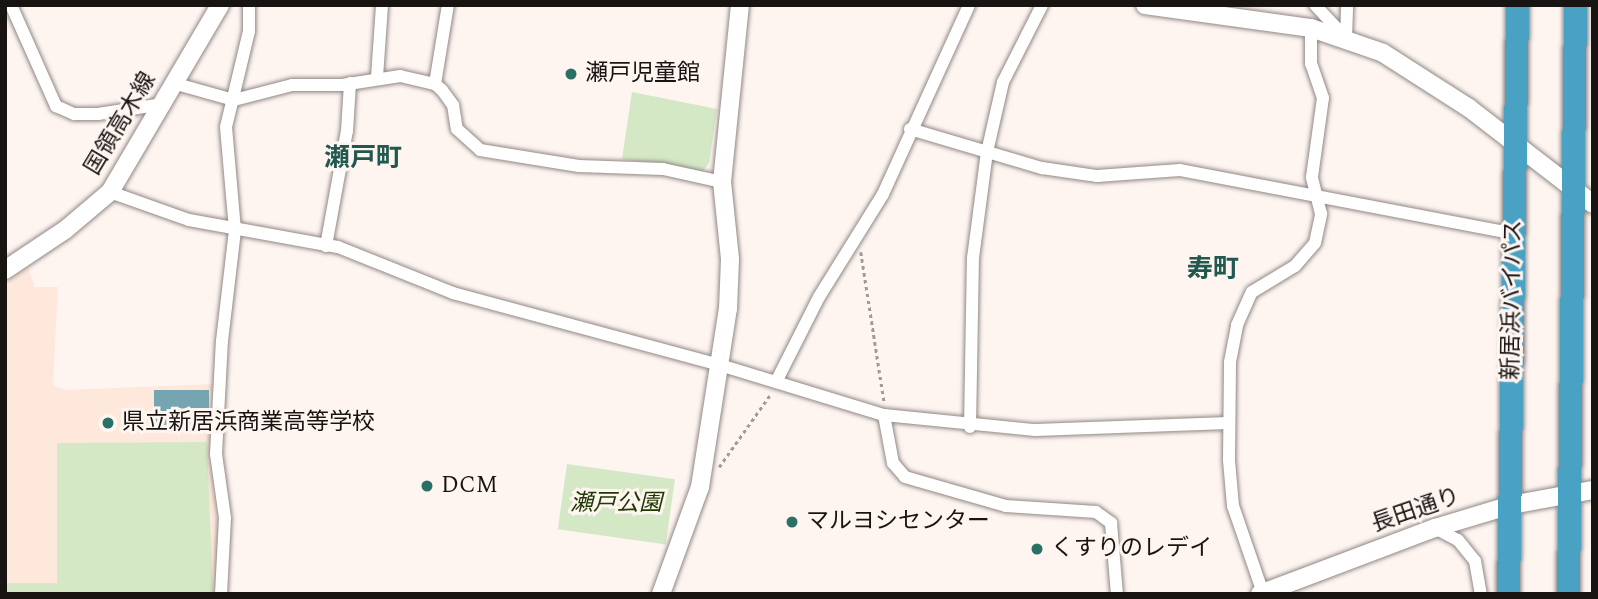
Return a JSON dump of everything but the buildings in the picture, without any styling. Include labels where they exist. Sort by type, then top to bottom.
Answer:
[{"type":"highway","name":"新居浜バイパス","points":[[1508,594],[1517,5]]},
{"type":"highway","points":[[1568,594],[1581,492],[1584,197],[1575,5]]},
{"type":"street","points":[[11,5],[56,106],[74,114],[99,114],[163,104]]},
{"type":"street","name":"国領高木線","points":[[5,270],[65,230],[110,192],[220,5]]},
{"type":"street","points":[[221,594],[225,518],[216,454],[222,341],[235,230],[226,127],[250,31],[249,5]]},
{"type":"street","points":[[377,77],[382,5]]},
{"type":"street","points":[[435,83],[448,5]]},
{"type":"street","points":[[661,594],[700,487],[720,365],[730,259],[722,182],[740,5]]},
{"type":"street","points":[[776,382],[818,297],[859,236],[883,194],[910,129],[969,5]]},
{"type":"street","points":[[970,427],[972,271],[987,152],[1003,82],[1042,5]]},
{"type":"street","points":[[1144,5],[1311,28],[1346,38],[1421,73],[1584,197]]},
{"type":"street","points":[[1315,5],[1346,38]]},
{"type":"street","points":[[1346,38],[1347,5]]},
{"type":"street","points":[[1261,593],[1233,506],[1229,423],[1230,362],[1237,325],[1252,292],[1295,267],[1315,243],[1321,214],[1312,177],[1323,98],[1311,64],[1311,28]]},
{"type":"street","points":[[173,83],[234,100],[292,85],[350,83],[377,77],[435,83],[449,96],[464,139],[480,150],[579,166],[663,169],[722,182]]},
{"type":"street","points":[[326,246],[347,131],[350,83]]},
{"type":"street","points":[[910,129],[1042,168],[1097,176],[1180,170],[1514,234]]},
{"type":"street","points":[[110,192],[188,220],[326,246],[385,264],[453,293],[720,365],[884,415],[970,427],[1035,430],[1229,423]]},
{"type":"street","points":[[884,415],[893,463],[905,477],[1006,506],[1096,512],[1111,523],[1117,594]]},
{"type":"street","name":"長田通り","points":[[1261,593],[1434,528],[1511,505],[1581,492]]},
{"type":"street","points":[[1434,528],[1458,540],[1475,561],[1481,594]]},
{"type":"path","points":[[859,236],[884,384],[884,415]]},
{"type":"path","points":[[700,487],[726,457],[776,382]]},
{"type":"shaded area","name":"県立新居浜商業高等学校","points":[[28,268],[35,287],[58,287],[53,385],[65,390],[213,384],[209,456],[220,545],[215,594],[5,594],[5,283]]},
{"type":"green space","points":[[632,92],[717,109],[709,163],[703,171],[622,159]]},
{"type":"green space","points":[[207,442],[213,594],[5,594],[5,583],[57,583],[57,443]]},
{"type":"green space","name":"瀬戸公園","points":[[567,464],[675,479],[666,545],[558,529]]},
{"type":"water","points":[[154,390],[209,390],[209,427],[154,427]]},
{"type":"place","name":"瀬戸児童館","points":[[571,74]]},
{"type":"place","name":"県立新居浜商業高等学校","points":[[108,423]]},
{"type":"place","name":"DCM","points":[[427,486]]},
{"type":"place","name":"マルヨシセンター","points":[[792,522]]},
{"type":"place","name":"くすりのレデイ","points":[[1037,549]]},
{"type":"district","name":"瀬戸町","points":[[363,159]]},
{"type":"district","name":"寿町","points":[[1213,270]]}]
